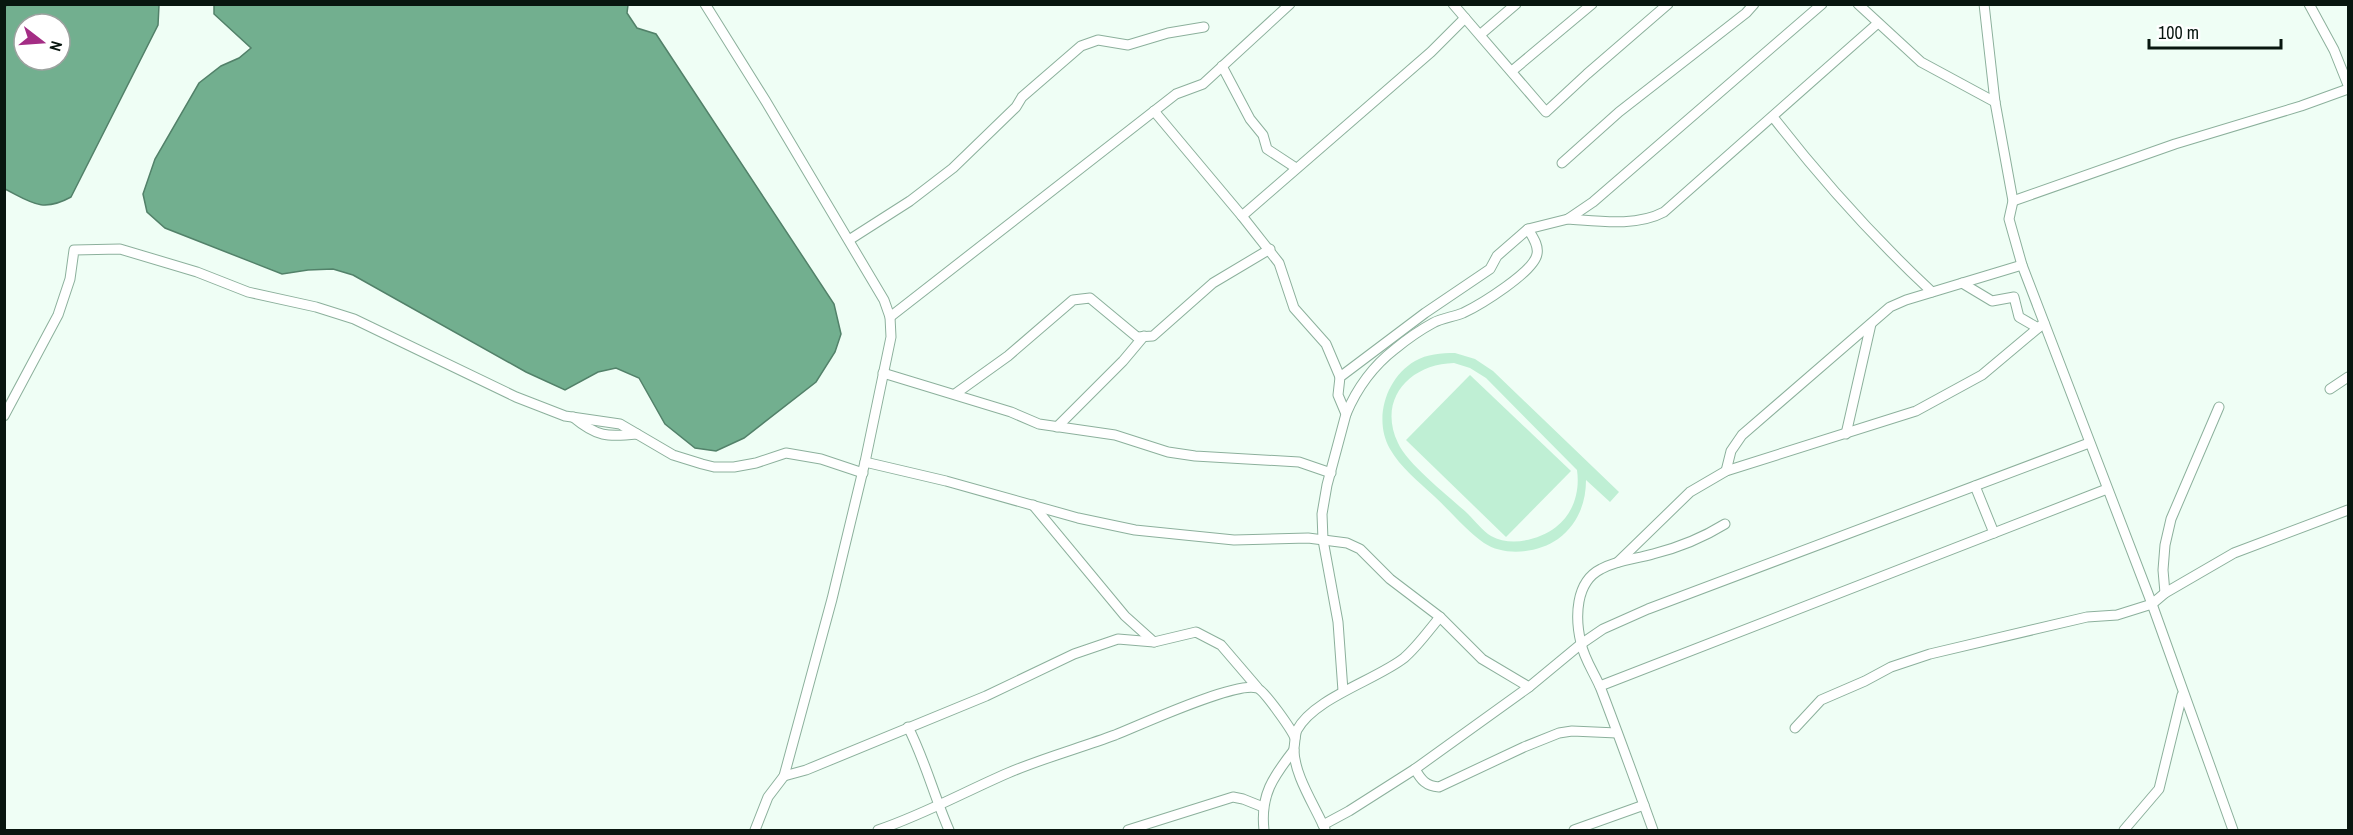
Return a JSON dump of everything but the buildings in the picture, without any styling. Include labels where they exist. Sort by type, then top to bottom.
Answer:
[{"type":"street","points":[[705,4],[849,240],[884,300],[890,317],[891,337],[865,462],[826,620],[784,776],[768,797],[755,831]]},
{"type":"street","points":[[890,317],[1176,94],[1203,84],[1290,4]]},
{"type":"street","points":[[1453,4],[1546,112],[1668,4]]},
{"type":"street","points":[[1481,34],[1516,4]]},
{"type":"street","points":[[1512,71],[1592,4]]},
{"type":"street","points":[[1562,163],[1619,112],[1746,13],[1754,4]]},
{"type":"street","points":[[1568,219],[1618,182],[1822,4]]},
{"type":"street","points":[[1858,4],[1921,62],[1995,102]]},
{"type":"street","points":[[1984,4],[1995,102],[2013,201],[2009,219],[2022,265],[2041,326],[2090,443],[2152,604],[2233,831]]},
{"type":"street","points":[[2013,201],[2175,144],[2301,106],[2349,87],[2334,51],[2309,4]]},
{"type":"street","points":[[1242,216],[1431,52],[1465,18]]},
{"type":"street","points":[[1340,377],[1417,319],[1490,269],[1497,256],[1528,229],[1568,219],[1612,221],[1656,216],[1664,212],[1878,23]]},
{"type":"street","points":[[849,240],[909,201],[966,158],[1016,107],[1022,97],[1081,46],[1098,40],[1128,45],[1168,33],[1204,27]]},
{"type":"street","points":[[1222,66],[1250,119],[1263,135],[1267,148],[1296,168]]},
{"type":"street","points":[[1154,111],[1279,262],[1294,308],[1326,344],[1340,377],[1338,395],[1346,414]]},
{"type":"street","points":[[1773,117],[1852,213],[1932,292]]},
{"type":"street","points":[[1343,691],[1338,621],[1323,540],[1322,514],[1346,414],[1360,386],[1374,367],[1395,348],[1434,323],[1465,312],[1498,292],[1529,267],[1535,260],[1538,246],[1528,229]]},
{"type":"street","points":[[4,416],[58,315],[70,279],[74,250],[120,249],[197,272],[248,291],[316,307],[354,320],[516,397],[573,417],[612,421],[674,455],[714,467],[749,465],[786,453],[821,459],[862,473]]},
{"type":"street","points":[[955,394],[1008,356],[1073,300],[1090,298],[1137,337],[1153,336],[1213,283],[1269,249]]},
{"type":"street","points":[[1726,471],[1731,451],[1742,435],[1890,307],[1906,300],[2022,265]]},
{"type":"street","points":[[1962,283],[1992,302],[2014,297],[2019,317],[2041,326]]},
{"type":"street","points":[[1846,434],[1871,324]]},
{"type":"street","points":[[1618,562],[1690,492],[1726,471],[1916,411],[1982,375],[2041,326]]},
{"type":"street","points":[[1057,427],[1123,361],[1144,336]]},
{"type":"street","points":[[883,373],[1011,412],[1039,424],[1115,435],[1168,452],[1196,456],[1299,462],[1331,473]]},
{"type":"street","points":[[2330,389],[2349,377]]},
{"type":"street","points":[[2165,593],[2164,545],[2171,519],[2219,407]]},
{"type":"street","points":[[573,417],[592,431],[607,436],[638,434]]},
{"type":"street","points":[[1440,617],[1405,657],[1379,674],[1343,691],[1297,730],[1294,750],[1306,790],[1324,828],[1415,769],[1529,687],[1603,628],[2090,443]]},
{"type":"street","points":[[865,462],[946,481],[1078,518],[1134,530],[1234,540],[1308,538],[1347,543],[1360,549],[1390,579],[1440,617],[1482,659],[1529,687]]},
{"type":"street","points":[[1975,486],[1994,533]]},
{"type":"street","points":[[1600,686],[2107,489]]},
{"type":"street","points":[[1033,505],[1125,616],[1154,642]]},
{"type":"street","points":[[1795,728],[1821,700],[1891,667],[1930,654],[2087,617],[2117,615],[2152,604],[2165,593],[2234,553],[2349,510]]},
{"type":"street","points":[[1653,831],[1600,686],[1581,644],[1578,604],[1581,592],[1589,579],[1599,570],[1618,562],[1657,553],[1725,524]]},
{"type":"street","points":[[784,776],[806,770],[986,696],[1074,654],[1118,639],[1154,642],[1196,632],[1221,645],[1257,687],[1266,694],[1295,738]]},
{"type":"street","points":[[878,831],[938,806],[1009,772],[1061,752],[1114,735],[1224,693],[1244,687],[1257,687]]},
{"type":"street","points":[[2124,831],[2159,789],[2183,693]]},
{"type":"street","points":[[908,727],[921,752],[938,806],[949,831]]},
{"type":"street","points":[[1415,769],[1420,779],[1430,786],[1439,788],[1559,732],[1617,733]]},
{"type":"street","points":[[1264,831],[1263,807],[1275,776],[1294,750]]},
{"type":"street","points":[[1128,831],[1233,797],[1263,807]]},
{"type":"street","points":[[1574,831],[1644,805]]},
{"type":"shaded area","points":[[7,4],[159,5],[158,25],[71,197],[61,202],[44,205],[22,198],[5,189],[4,9]]},
{"type":"shaded area","points":[[214,5],[628,5],[627,13],[637,28],[656,34],[834,304],[841,334],[835,352],[816,382],[744,438],[716,451],[695,448],[665,424],[639,378],[616,368],[598,372],[565,390],[526,372],[353,275],[333,269],[282,274],[165,228],[147,212],[143,194],[155,159],[199,83],[221,66],[239,58],[251,48],[214,14]]},
{"type":"shaded area","points":[[1455,353],[1475,359],[1493,371],[1619,492],[1610,502],[1586,480],[1580,512],[1571,527],[1550,544],[1521,552],[1492,547],[1477,538],[1464,526],[1399,462],[1390,449],[1383,425],[1385,400],[1396,378],[1405,368],[1415,361],[1434,354]],"holes":[[[1454,363],[1470,368],[1486,378],[1577,470],[1578,486],[1571,508],[1562,521],[1549,532],[1516,541],[1491,536],[1410,461],[1398,443],[1393,427],[1392,412],[1395,399],[1411,377],[1438,365]]]},
{"type":"shaded area","points":[[1470,375],[1571,471],[1506,537],[1406,440]]}]
